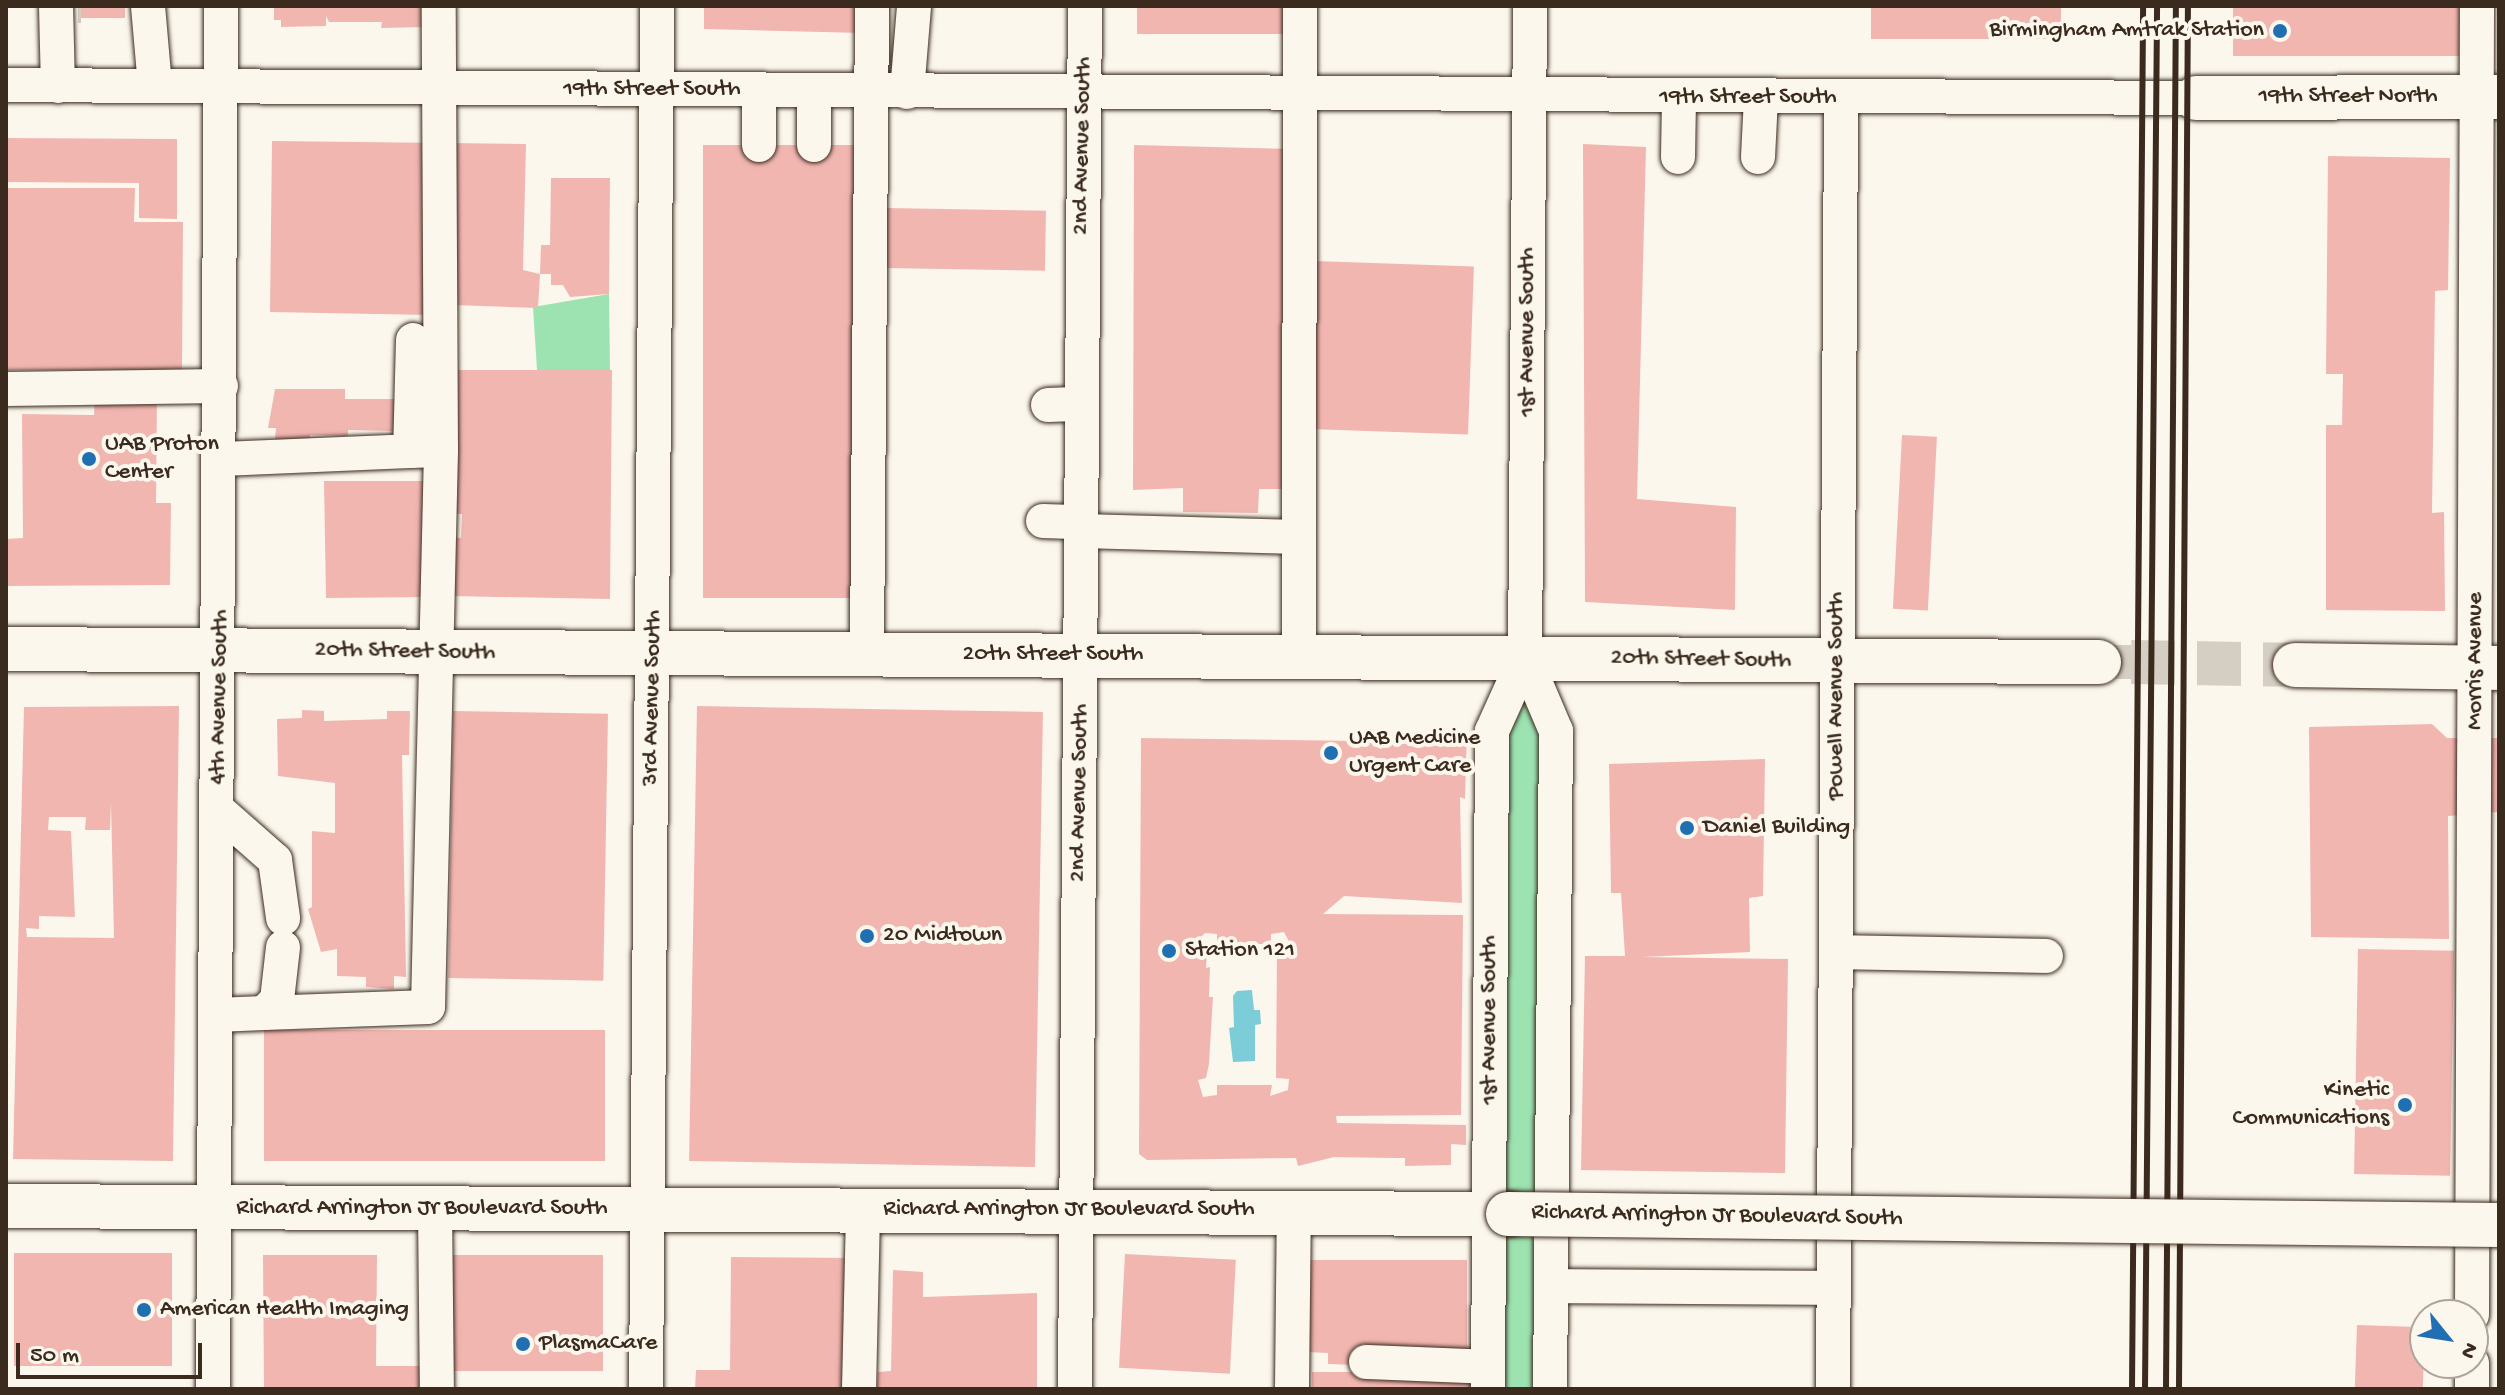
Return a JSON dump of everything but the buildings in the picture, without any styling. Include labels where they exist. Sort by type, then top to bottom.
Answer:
[{"type":"main road","name":"19th Street North","points":[[2196,98],[2487,97]]},
{"type":"main road","name":"20th Street South","points":[[6,649],[2099,662]]},
{"type":"main road","points":[[2295,665],[2487,668]]},
{"type":"main road","name":"Richard Arrington Jr Boulevard South","points":[[6,1206],[1076,1210],[2499,1225]]},
{"type":"street","points":[[58,86],[56,6],[78,6]]},
{"type":"street","points":[[148,6],[155,86]]},
{"type":"street","name":"4th Avenue South","points":[[213,1389],[221,650],[221,6]]},
{"type":"street","points":[[216,1015],[428,1007],[434,653],[426,451],[439,6]]},
{"type":"street","name":"3rd Avenue South","points":[[646,1389],[657,6]]},
{"type":"street","points":[[867,653],[872,6]]},
{"type":"street","points":[[907,92],[914,6]]},
{"type":"street","name":"2nd Avenue South","points":[[1075,1389],[1081,527],[1064,404],[1083,93],[1085,6]]},
{"type":"street","points":[[1299,656],[1300,6]]},
{"type":"street","name":"1st Avenue South","points":[[1530,6],[1525,658],[1556,731],[1550,1389]]},
{"type":"street","name":"Morris Avenue","points":[[2472,1299],[2465,895],[2487,668],[2487,97],[2477,6]]},
{"type":"street","name":"19th Street South","points":[[6,85],[1841,99],[2196,98]]},
{"type":"street","points":[[759,91],[759,145]]},
{"type":"street","points":[[814,91],[814,145]]},
{"type":"street","points":[[1678,157],[1679,98]]},
{"type":"street","points":[[1758,157],[1761,98]]},
{"type":"street","name":"Powell Avenue South","points":[[1833,1389],[1841,99]]},
{"type":"street","points":[[413,340],[426,451]]},
{"type":"street","points":[[6,389],[221,386]]},
{"type":"street","points":[[221,459],[426,451]]},
{"type":"street","points":[[1043,521],[1081,527],[1299,537]]},
{"type":"street","name":"1st Avenue South","points":[[1488,1378],[1498,1214],[1492,731],[1525,658]]},
{"type":"street","points":[[218,810],[275,860],[283,933],[277,1000],[264,1013]]},
{"type":"street","points":[[1836,952],[2046,956]]},
{"type":"street","points":[[435,1209],[437,1389]]},
{"type":"street","points":[[859,1389],[863,1209]]},
{"type":"street","points":[[1292,1389],[1294,1212]]},
{"type":"street","points":[[1551,1286],[1834,1288]]},
{"type":"street","points":[[1366,1362],[1488,1378]]},
{"type":"green space","points":[[609,294],[610,370],[537,370],[533,307]]},
{"type":"green space","points":[[1524,704],[1543,732],[1538,1389],[1504,1389],[1509,733]]},
{"type":"water","points":[[1252,990],[1254,1010],[1260,1010],[1261,1024],[1255,1025],[1255,1061],[1233,1062],[1229,1028],[1234,1027],[1233,996],[1237,991]]},
{"type":"tunnel","points":[[2099,662],[2131,662]]},
{"type":"tunnel","points":[[2131,662],[2295,665]]},
{"type":"railway","points":[[2132,1389],[2143,6]]},
{"type":"railway","points":[[2145,1389],[2157,6]]},
{"type":"railway","points":[[2166,1389],[2176,6]]},
{"type":"railway","points":[[2179,1389],[2188,6]]},
{"type":"place","name":"Birmingham Amtrak Station","points":[[2280,31]]},
{"type":"place","name":"UAB Proton Center","points":[[89,459]]},
{"type":"place","name":"UAB Medicine Urgent Care","points":[[1331,753]]},
{"type":"place","name":"Daniel Building","points":[[1687,828]]},
{"type":"place","name":"20 Midtown","points":[[867,936]]},
{"type":"place","name":"Station 121","points":[[1169,951]]},
{"type":"place","name":"Kinetic Communications","points":[[2405,1105]]},
{"type":"place","name":"American Health Imaging","points":[[144,1310]]},
{"type":"place","name":"PlasmaCare","points":[[523,1344]]}]
